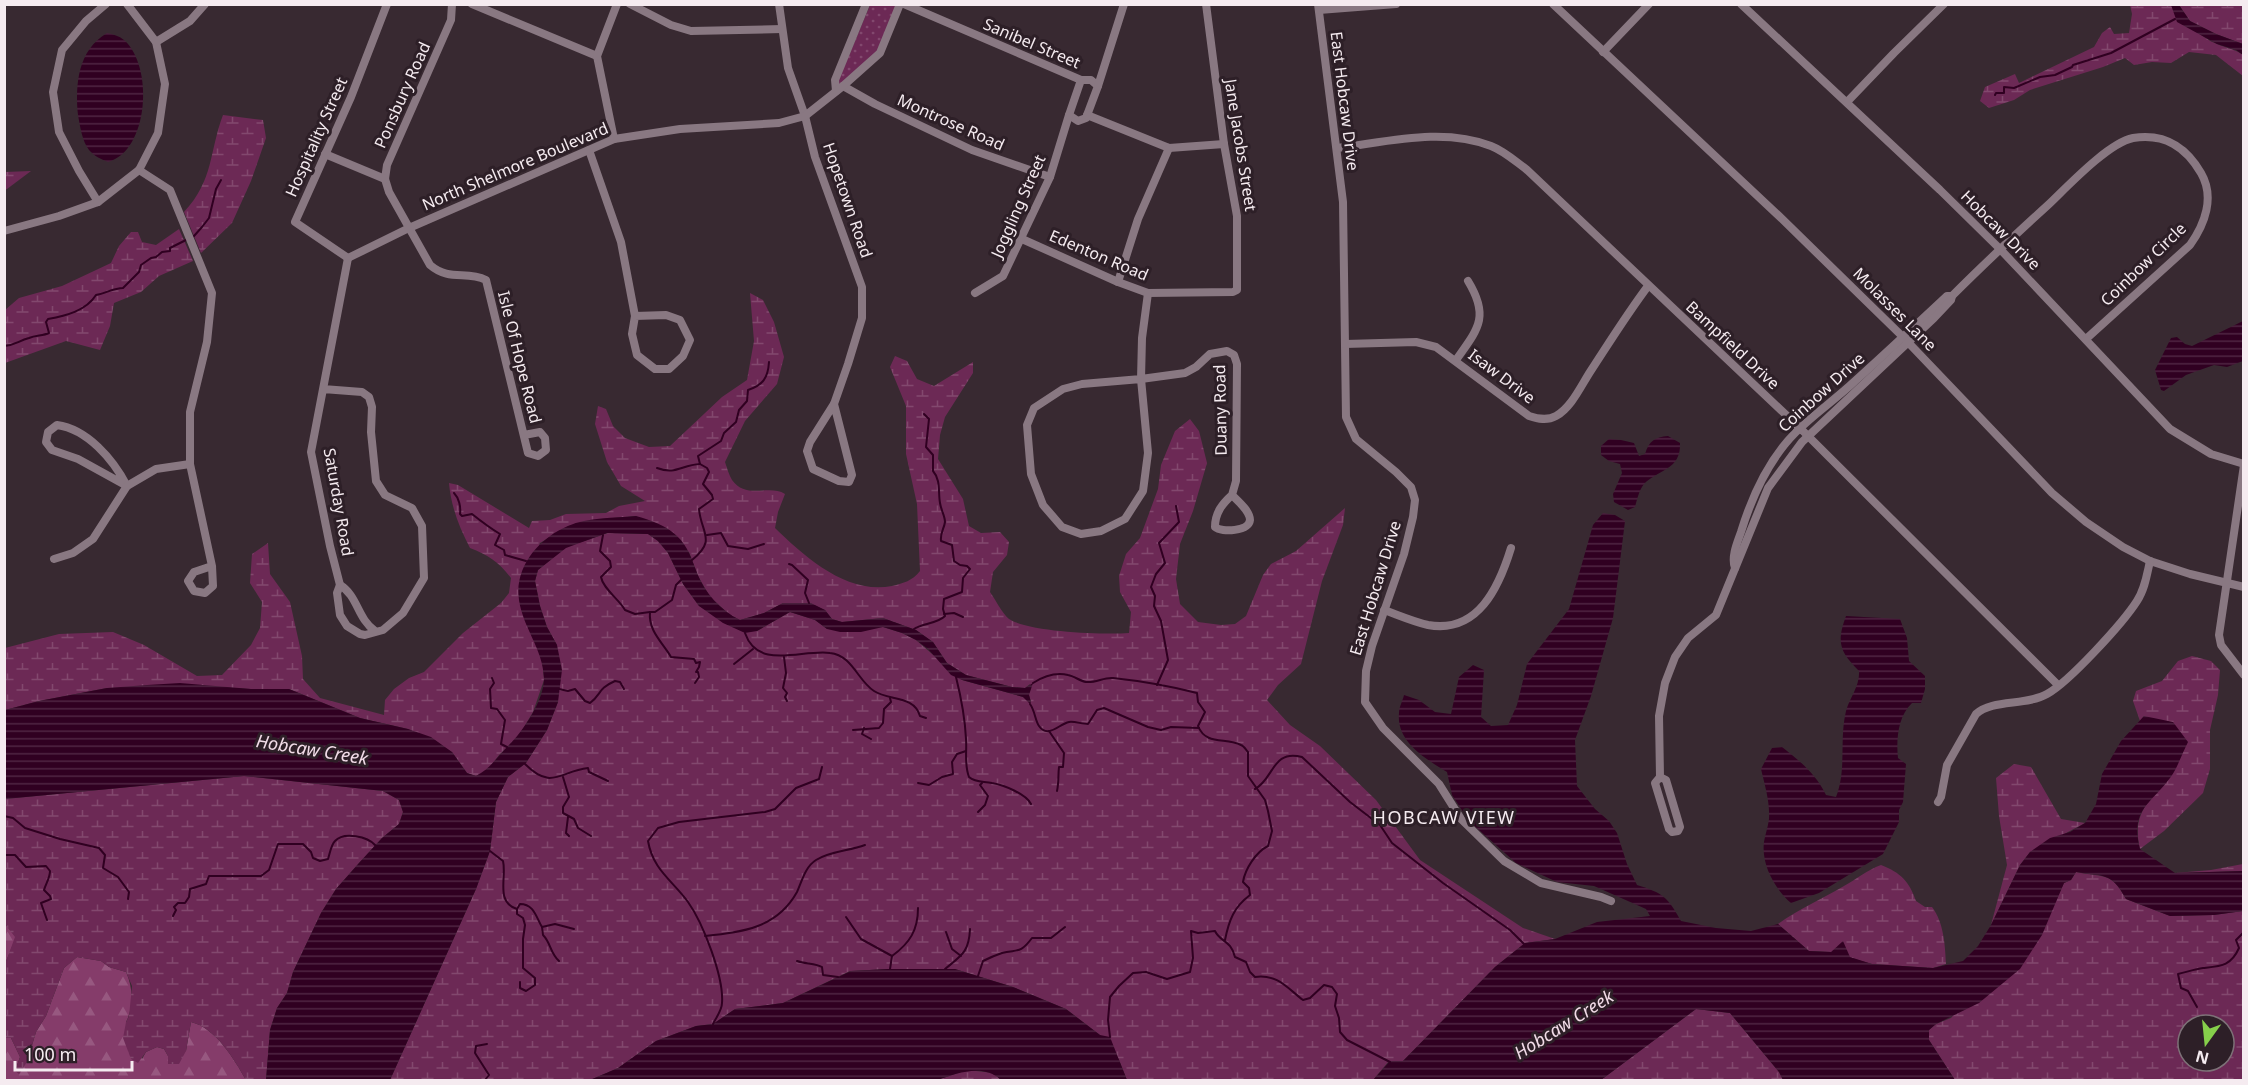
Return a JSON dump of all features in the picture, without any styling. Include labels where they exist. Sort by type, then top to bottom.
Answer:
[{"type":"street","points":[[98,202],[59,132],[53,92],[62,50],[86,21],[106,4]]},
{"type":"street","points":[[4,231],[59,216],[98,202],[139,170],[158,133],[165,84],[156,42],[127,4]]},
{"type":"street","points":[[156,42],[190,21],[204,4]]},
{"type":"street","name":"Hospitality Street","points":[[348,258],[295,222],[387,4]]},
{"type":"street","name":"Ponsbury Road","points":[[385,179],[387,165],[451,20],[452,4]]},
{"type":"street","points":[[472,4],[597,56]]},
{"type":"street","points":[[614,139],[597,56],[617,4]]},
{"type":"street","points":[[630,4],[671,25],[691,31],[782,29]]},
{"type":"street","name":"Hopetown Road","points":[[779,4],[788,68],[805,116],[815,157],[862,287],[862,318],[834,404],[810,442],[807,451],[813,469],[839,481],[849,482],[852,475],[834,404]]},
{"type":"street","points":[[840,89],[835,80],[866,4]]},
{"type":"street","name":"North Shelmore Boulevard","points":[[348,258],[409,228],[614,139],[680,129],[779,123],[805,116],[840,89],[880,53],[902,4]]},
{"type":"street","name":"Sanibel Street","points":[[902,4],[1081,80],[1091,80],[1098,86]]},
{"type":"street","points":[[1069,116],[1083,121],[1087,115],[1124,4]]},
{"type":"street","name":"Jane Jacobs Street","points":[[1206,4],[1224,144],[1237,216],[1237,290]]},
{"type":"street","points":[[1318,7],[1396,4]]},
{"type":"street","name":"Molasses Lane","points":[[1553,4],[1779,216],[1906,340],[2052,493],[2086,522],[2123,547],[2151,561],[2244,587]]},
{"type":"street","points":[[1603,52],[1649,4]]},
{"type":"street","name":"Hobcaw Drive","points":[[1741,4],[2000,249],[2170,429],[2211,454],[2244,465]]},
{"type":"street","points":[[1847,102],[1940,6]]},
{"type":"street","name":"East Hobcaw Drive","points":[[1318,7],[1343,202],[1345,398],[1349,426],[1356,439],[1411,487],[1414,500],[1413,517],[1404,554],[1366,671],[1365,702],[1383,728],[1433,778],[1461,819],[1504,861],[1541,883],[1611,901]]},
{"type":"street","name":"Joggling Street","points":[[975,293],[1003,276],[1022,239],[1050,177],[1081,80]]},
{"type":"street","name":"Montrose Road","points":[[840,89],[972,150],[1050,177]]},
{"type":"street","points":[[1087,115],[1169,148],[1224,144]]},
{"type":"street","name":"Bampfield Drive","points":[[1336,148],[1447,136],[1493,147],[1526,169],[1800,428],[2058,685]]},
{"type":"street","name":"Coinbow Circle","points":[[2000,249],[2078,176],[2113,148],[2132,138],[2154,138],[2176,145],[2192,157],[2204,178],[2208,197],[2206,214],[2199,232],[2190,245],[2086,339]]},
{"type":"street","points":[[1118,282],[1138,219],[1169,148]]},
{"type":"street","points":[[589,150],[621,242],[635,316],[632,334],[637,355],[655,369],[669,369],[683,356],[690,340],[680,320],[666,315],[635,316]]},
{"type":"street","points":[[325,154],[385,179],[389,192],[409,228]]},
{"type":"street","points":[[139,170],[170,190],[212,293],[207,342],[190,412],[190,464],[212,566]]},
{"type":"street","name":"Isle Of Hope Road","points":[[409,228],[430,266],[440,273],[457,276],[477,275],[486,280],[524,435]]},
{"type":"street","name":"Edenton Road","points":[[1022,239],[1118,282],[1148,292],[1233,292],[1237,290]]},
{"type":"street","name":"Coinbow Drive","points":[[1735,568],[1733,560],[1746,515],[1776,456],[1800,428],[1951,300],[1952,296],[2000,249]]},
{"type":"street","name":"Saturday Road","points":[[348,258],[311,452],[340,585],[338,606],[347,626],[360,634],[375,632]]},
{"type":"street","points":[[1456,360],[1480,322],[1476,294],[1468,281]]},
{"type":"street","name":"Isaw Drive","points":[[1345,344],[1416,342],[1436,347],[1528,416],[1538,419],[1555,417],[1575,396],[1648,286]]},
{"type":"street","points":[[1141,379],[1082,384],[1062,389],[1034,408],[1027,425],[1031,474],[1043,505],[1062,527],[1081,534],[1101,531],[1125,519],[1143,490],[1148,453],[1141,379],[1142,338],[1148,292]]},
{"type":"street","name":"Coinbow Drive","points":[[1660,777],[1666,780],[1680,827],[1678,831],[1672,832],[1669,829],[1655,783],[1660,777],[1659,716],[1665,682],[1675,657],[1688,638],[1716,615],[1768,488],[1808,436],[1906,340]]},
{"type":"street","name":"Duany Road","points":[[1141,379],[1185,372],[1196,367],[1210,354],[1227,351],[1234,355],[1237,364],[1236,481],[1232,495],[1224,502],[1215,519],[1215,526],[1219,530],[1244,527],[1250,519],[1232,495]]},
{"type":"street","points":[[323,389],[362,392],[369,397],[372,407],[371,432],[376,481],[385,495],[412,508],[422,526],[424,578],[404,613],[382,630],[375,632]]},
{"type":"street","points":[[57,425],[69,427],[100,449],[117,466],[127,486],[78,459],[52,450],[46,442],[48,432],[57,425]]},
{"type":"street","points":[[54,558],[73,553],[93,539],[127,486],[156,469],[190,464]]},
{"type":"street","points":[[2244,465],[2218,635],[2221,645],[2244,675]]},
{"type":"street","points":[[1384,610],[1427,625],[1455,626],[1474,613],[1489,598],[1498,584],[1511,548]]},
{"type":"street","points":[[1938,802],[1947,765],[1976,714],[1983,708],[2026,701],[2046,694],[2058,685],[2101,643],[2137,601],[2151,561]]},
{"type":"street","name":"Saturday Road","points":[[340,585],[350,591],[361,617],[366,625],[375,632]]},
{"type":"green space","points":[[870,5],[897,5],[878,52],[839,85],[839,79]]},
{"type":"green space","points":[[2130,5],[2171,5],[2198,33],[2243,55],[2243,76],[2216,55],[2189,52],[2171,63],[2152,62],[2134,65],[2125,58],[2030,90],[2014,100],[1989,108],[1980,101],[1985,87],[2015,74],[2019,83],[2094,47],[2102,33],[2110,27],[2114,34],[2129,33],[2132,14]]},
{"type":"green space","points":[[2179,5],[2243,5],[2243,44],[2190,21]]},
{"type":"green space","points":[[223,115],[263,120],[266,138],[251,181],[232,223],[201,253],[184,212],[201,189],[206,177]]},
{"type":"green space","points":[[31,171],[7,189],[5,190],[5,172]]},
{"type":"green space","points":[[179,229],[193,261],[159,276],[141,292],[114,303],[110,326],[100,350],[66,341],[5,363],[5,310],[19,298],[62,286],[111,263],[119,246],[131,232],[138,232],[142,242],[156,245]]},
{"type":"green space","points":[[750,293],[763,300],[774,322],[784,357],[777,384],[745,421],[725,462],[731,478],[738,486],[751,491],[772,490],[785,494],[775,528],[813,561],[843,579],[859,585],[892,586],[907,581],[920,571],[917,504],[906,454],[906,406],[890,367],[895,356],[907,361],[917,379],[934,386],[973,362],[973,373],[945,417],[940,435],[938,459],[963,499],[969,526],[981,533],[1000,532],[1009,542],[1007,555],[993,572],[990,592],[1006,616],[1019,623],[1067,632],[1129,633],[1131,612],[1120,592],[1119,576],[1126,554],[1140,538],[1158,489],[1161,465],[1175,431],[1190,419],[1199,431],[1207,463],[1193,511],[1180,544],[1176,579],[1180,604],[1198,622],[1235,624],[1246,616],[1263,575],[1271,564],[1296,551],[1345,508],[1343,525],[1322,581],[1301,664],[1278,685],[1267,700],[1290,725],[1320,746],[1376,800],[1420,860],[1523,928],[1555,939],[1525,943],[1495,967],[1403,1061],[1389,1061],[1373,1080],[1127,1080],[1119,1060],[1100,1035],[1066,1009],[1013,987],[955,969],[888,969],[850,971],[783,1003],[735,1009],[713,1024],[696,1026],[656,1041],[618,1068],[590,1080],[390,1080],[476,889],[490,851],[496,802],[508,777],[526,763],[547,730],[558,702],[557,645],[547,627],[535,581],[538,570],[566,547],[608,533],[648,534],[658,541],[668,553],[683,584],[699,606],[757,631],[790,612],[815,620],[827,629],[883,627],[916,640],[962,680],[1023,697],[1031,702],[1030,684],[1025,688],[1012,687],[966,675],[947,663],[933,642],[916,630],[883,618],[842,622],[832,619],[825,610],[811,604],[783,603],[764,613],[740,620],[730,615],[710,597],[698,576],[689,552],[636,516],[601,519],[568,526],[540,543],[519,600],[542,657],[544,680],[533,712],[518,737],[499,755],[487,771],[476,776],[467,773],[452,752],[408,729],[360,718],[289,689],[107,688],[5,710],[5,648],[59,634],[113,632],[144,645],[197,676],[222,675],[251,645],[260,628],[262,602],[250,583],[252,554],[268,543],[270,574],[290,602],[302,656],[303,679],[320,698],[384,715],[385,700],[394,689],[409,678],[424,672],[463,633],[501,603],[509,593],[511,578],[507,572],[493,560],[470,548],[456,516],[449,483],[458,485],[529,528],[532,521],[550,520],[566,514],[606,513],[619,506],[645,501],[621,486],[607,462],[595,424],[598,406],[606,409],[613,426],[625,438],[649,447],[670,446],[722,397],[747,380],[754,341]]},
{"type":"green space","points":[[2192,656],[2211,661],[2220,670],[2218,695],[2210,730],[2210,769],[2203,793],[2164,831],[2140,849],[2138,825],[2141,816],[2145,807],[2173,773],[2144,716],[2140,721],[2133,701],[2136,691],[2162,681],[2178,661]]},
{"type":"green space","points":[[2014,764],[2031,767],[2061,819],[2085,823],[2030,852],[2020,865],[1991,925],[2007,865],[1996,778]]},
{"type":"green space","points":[[244,776],[383,791],[399,800],[403,812],[399,824],[382,838],[336,889],[321,913],[293,972],[287,993],[277,1008],[270,1030],[266,1080],[246,1080],[216,1037],[200,1025],[191,1022],[186,1051],[179,1064],[168,1064],[168,1056],[164,1049],[157,1047],[146,1052],[138,1063],[131,1059],[123,1038],[129,1016],[132,986],[126,972],[109,967],[101,961],[77,957],[64,968],[46,1016],[36,1032],[27,1062],[19,1074],[15,1071],[20,1057],[11,1038],[5,1038],[5,964],[15,937],[5,924],[5,799]]},
{"type":"green space","points":[[2243,864],[2243,871],[2175,873],[2211,870]]},
{"type":"green space","points":[[1881,865],[1903,878],[1916,901],[1925,907],[1932,907],[1936,913],[1944,942],[1946,964],[1933,968],[1872,964],[1831,952],[1809,951],[1778,924],[1867,872]]},
{"type":"green space","points":[[2076,872],[2106,877],[2116,884],[2126,899],[2170,916],[2214,915],[2243,911],[2243,1080],[1955,1080],[1929,1040],[1929,1030],[1936,1024],[1951,1018],[2057,898],[2064,883],[2071,880]]},
{"type":"green space","points":[[5,924],[16,937],[5,964]]},
{"type":"green space","points":[[77,957],[101,961],[109,967],[126,972],[132,997],[126,1022],[142,1059],[146,1052],[157,1047],[164,1049],[168,1056],[186,1051],[191,1022],[200,1025],[216,1037],[246,1080],[5,1080],[5,1038],[11,1038],[20,1057],[15,1071],[27,1062],[36,1032],[46,1016],[64,968]]},
{"type":"green space","points":[[1696,1009],[1730,1013],[1779,1072],[1783,1080],[1601,1080]]},
{"type":"green space","points":[[967,1070],[994,1073],[1001,1080],[937,1080]]},
{"type":"water","points":[[2171,5],[2179,5],[2190,21],[2243,44],[2243,55],[2177,22]]},
{"type":"water","points":[[107,33],[124,40],[134,52],[140,68],[143,87],[143,107],[132,142],[122,155],[108,162],[89,150],[83,138],[77,103],[78,80],[84,58],[97,40]]},
{"type":"water","points":[[2243,321],[2243,361],[2227,367],[2214,365],[2186,375],[2164,391],[2161,390],[2155,370],[2171,338],[2177,337],[2185,344],[2192,346]]},
{"type":"water","points":[[1668,436],[1680,443],[1677,459],[1673,464],[1644,484],[1635,507],[1628,510],[1614,502],[1613,494],[1622,473],[1620,464],[1609,461],[1601,455],[1601,446],[1609,439],[1634,443],[1639,456],[1645,454],[1653,440]]},
{"type":"water","name":"Hobcaw Creek","points":[[1603,513],[1615,515],[1625,521],[1613,618],[1591,696],[1575,740],[1577,786],[1617,833],[1637,885],[1664,897],[1681,921],[1716,928],[1751,931],[1778,924],[1809,951],[1831,952],[1843,941],[1850,957],[1872,964],[1933,968],[1963,961],[1978,946],[1991,925],[2020,865],[2030,852],[2050,838],[2070,832],[2085,823],[2096,804],[2102,774],[2121,741],[2144,716],[2173,722],[2188,742],[2174,772],[2141,814],[2138,823],[2140,849],[2175,873],[2243,871],[2243,911],[2214,915],[2170,916],[2126,899],[2111,879],[2076,872],[2071,880],[2064,883],[2042,935],[2020,969],[1979,1003],[1936,1024],[1929,1030],[1929,1040],[1955,1080],[1783,1080],[1779,1072],[1730,1013],[1696,1009],[1601,1080],[1373,1080],[1390,1061],[1403,1061],[1495,967],[1525,943],[1555,939],[1597,922],[1650,916],[1646,909],[1594,886],[1557,882],[1516,863],[1469,821],[1452,795],[1447,772],[1422,755],[1407,741],[1399,723],[1399,711],[1404,695],[1419,700],[1435,712],[1451,714],[1459,677],[1473,665],[1484,670],[1481,717],[1491,726],[1508,725],[1517,705],[1527,664],[1569,609],[1593,525]]},
{"type":"water","name":"Hobcaw Creek","points":[[636,516],[663,526],[681,540],[709,594],[720,606],[740,620],[764,613],[783,603],[811,603],[825,610],[832,619],[842,622],[883,618],[916,630],[933,642],[947,663],[966,675],[1012,687],[1025,688],[1033,683],[1029,695],[1031,702],[1030,704],[1023,697],[951,675],[928,649],[916,640],[883,627],[861,632],[840,632],[827,629],[815,620],[790,612],[757,631],[745,633],[723,623],[699,606],[683,584],[668,553],[658,541],[648,534],[607,533],[566,548],[538,570],[535,581],[547,627],[557,645],[562,670],[558,702],[547,730],[526,763],[508,777],[496,802],[490,851],[476,889],[390,1080],[266,1080],[270,1030],[277,1008],[287,993],[293,972],[321,913],[336,889],[382,838],[399,824],[403,812],[399,800],[383,791],[244,776],[5,799],[5,710],[107,688],[180,683],[251,689],[289,689],[360,718],[431,737],[452,752],[467,773],[476,776],[490,766],[515,739],[541,696],[543,667],[524,620],[518,588],[520,576],[531,555],[547,538],[576,523],[601,518]]},
{"type":"water","points":[[1846,616],[1900,619],[1907,638],[1909,661],[1925,676],[1925,689],[1921,703],[1912,703],[1901,721],[1897,744],[1898,758],[1906,764],[1903,802],[1899,810],[1899,822],[1883,854],[1819,893],[1791,903],[1775,884],[1767,868],[1764,842],[1769,813],[1761,769],[1772,748],[1782,747],[1812,774],[1826,795],[1836,797],[1841,776],[1846,711],[1859,676],[1859,671],[1842,646],[1841,633]]},
{"type":"water","points":[[955,969],[1013,987],[1066,1009],[1100,1035],[1110,1037],[1127,1080],[1001,1080],[986,1072],[970,1071],[937,1080],[590,1080],[618,1068],[656,1041],[696,1026],[713,1024],[735,1009],[783,1003],[851,971]]},
{"type":"waterway","points":[[1995,95],[2004,93],[2004,87],[2014,88],[2040,77],[2055,75],[2073,65],[2111,53],[2175,19]]},
{"type":"waterway","points":[[4,346],[49,333],[46,322],[48,319],[81,309],[96,295],[123,288],[139,272],[141,265],[194,236],[209,218],[216,189],[221,180]]},
{"type":"waterway","points":[[692,560],[700,553],[706,541],[699,509],[713,499],[703,484],[709,472],[700,464],[698,456],[721,441],[724,433],[736,422],[739,410],[747,401],[748,390],[764,380],[769,362]]},
{"type":"waterway","points":[[914,629],[938,621],[945,616],[944,599],[962,592],[963,578],[970,569],[954,561],[952,545],[941,541],[945,520],[940,503],[938,482],[933,471],[933,455],[926,447],[929,419],[924,414]]},
{"type":"waterway","points":[[657,468],[674,470],[700,464]]},
{"type":"waterway","points":[[454,493],[462,516],[472,514],[500,534],[495,545],[504,550],[505,555],[526,561]]},
{"type":"waterway","points":[[1157,685],[1168,660],[1161,621],[1154,606],[1155,596],[1151,587],[1156,574],[1165,563],[1159,543],[1179,522],[1176,506]]},
{"type":"waterway","points":[[707,535],[721,533],[728,546],[748,549],[764,544]]},
{"type":"waterway","points":[[603,535],[600,551],[610,561],[611,567],[601,577],[605,586],[625,610],[635,614],[650,612]]},
{"type":"waterway","points":[[789,564],[808,580],[805,593],[809,603]]},
{"type":"waterway","points":[[681,580],[676,585],[672,600],[655,612],[650,612],[650,619],[654,631],[671,657],[694,659],[696,663],[700,662],[696,672],[699,677],[695,683]]},
{"type":"waterway","points":[[944,614],[954,613],[963,617]]},
{"type":"waterway","points":[[745,633],[751,645],[760,652],[770,655],[819,653],[838,655],[849,663],[868,687],[880,694],[907,701],[917,709],[920,716],[926,718]]},
{"type":"waterway","points":[[734,664],[753,649]]},
{"type":"waterway","points":[[784,657],[786,673],[783,688],[787,693],[785,697],[787,701]]},
{"type":"waterway","points":[[1033,683],[1050,675],[1063,674],[1086,682],[1113,678],[1197,693],[1198,702],[1205,712],[1198,726],[1202,732],[1211,739],[1241,745],[1248,752],[1248,776],[1265,800],[1272,831],[1268,846],[1255,857],[1246,872],[1243,882],[1249,888],[1250,895],[1233,914],[1225,940]]},
{"type":"waterway","points":[[956,677],[964,715],[966,763],[969,777],[1020,793],[1031,804]]},
{"type":"waterway","points":[[492,678],[494,683],[490,689],[491,708],[497,709],[505,720],[501,744],[507,747]]},
{"type":"waterway","points":[[559,689],[568,691],[575,689],[585,701],[590,703],[602,689],[615,681],[620,682],[624,689]]},
{"type":"waterway","points":[[853,730],[879,728],[883,723],[884,709],[891,702],[890,698]]},
{"type":"waterway","points":[[1030,704],[1039,726],[1046,731],[1054,730],[1069,722],[1088,724],[1097,710],[1104,708],[1148,727],[1161,730],[1171,727],[1199,728]]},
{"type":"waterway","points":[[864,728],[862,734],[871,739]]},
{"type":"waterway","points":[[1049,731],[1064,753],[1063,767],[1059,767],[1057,791]]},
{"type":"waterway","points":[[918,783],[929,785],[942,777],[953,774],[952,762],[957,754],[966,751]]},
{"type":"waterway","points":[[1255,789],[1266,779],[1279,761],[1285,757],[1302,757],[1350,802],[1380,825],[1392,843],[1443,883],[1510,930],[1526,946]]},
{"type":"waterway","points":[[525,764],[534,772],[549,778],[588,768],[589,772],[608,781]]},
{"type":"waterway","points":[[713,1024],[720,1011],[722,992],[706,936],[688,902],[654,860],[648,841],[658,828],[679,822],[775,809],[796,788],[819,779],[822,767]]},
{"type":"waterway","points":[[563,777],[569,797],[563,807],[563,813],[574,819],[578,828],[591,836]]},
{"type":"waterway","points":[[978,812],[985,805],[988,796],[980,785],[982,783]]},
{"type":"waterway","points":[[4,816],[13,818],[25,828],[99,848],[105,855],[103,868],[118,877],[129,892],[128,899]]},
{"type":"waterway","points":[[568,817],[566,833],[569,836]]},
{"type":"waterway","points":[[173,916],[176,910],[174,907],[178,903],[185,903],[190,889],[206,884],[209,876],[261,876],[269,870],[278,844],[303,844],[311,852],[313,858],[320,861],[328,859],[334,843],[344,836],[362,838],[375,845]]},
{"type":"waterway","points":[[705,936],[746,930],[769,921],[789,904],[806,870],[812,863],[827,855],[865,845]]},
{"type":"waterway","points":[[490,851],[503,861],[503,888],[506,901],[517,909],[517,914],[523,918],[525,925],[523,968],[535,978],[535,985],[526,991],[520,988],[520,982]]},
{"type":"waterway","points":[[4,855],[15,855],[26,867],[46,866],[50,871],[44,890],[51,899],[41,903],[47,920]]},
{"type":"waterway","points":[[517,909],[520,904],[528,906],[542,927],[555,924],[574,929]]},
{"type":"waterway","points":[[892,956],[912,935],[918,908]]},
{"type":"waterway","points":[[846,917],[861,939],[892,956],[890,969]]},
{"type":"waterway","points":[[542,927],[543,935],[559,961]]},
{"type":"waterway","points":[[978,976],[983,961],[1002,953],[1021,949],[1032,938],[1051,938],[1065,927]]},
{"type":"waterway","points":[[945,969],[964,952],[970,929]]},
{"type":"waterway","points":[[1110,1037],[1108,1020],[1110,997],[1119,986],[1133,973],[1146,972],[1167,979],[1190,972],[1193,958],[1191,931],[1198,933],[1215,931],[1231,947],[1235,957],[1246,962],[1255,977],[1276,980],[1303,1000],[1310,998],[1324,985],[1332,987],[1337,994],[1335,1006],[1340,1032],[1347,1040],[1390,1062]]},
{"type":"waterway","points":[[946,932],[952,949],[961,956]]},
{"type":"waterway","points":[[2197,1007],[2188,991],[2181,988],[2178,974],[2220,966],[2229,962],[2239,948],[2236,940],[2244,932]]},
{"type":"waterway","points":[[797,961],[820,966],[823,975],[838,977]]},
{"type":"waterway","points":[[485,1080],[489,1075],[475,1053],[476,1046],[487,1044]]},
{"type":"district","name":"HOBCAW VIEW","points":[[1444,818]]}]
